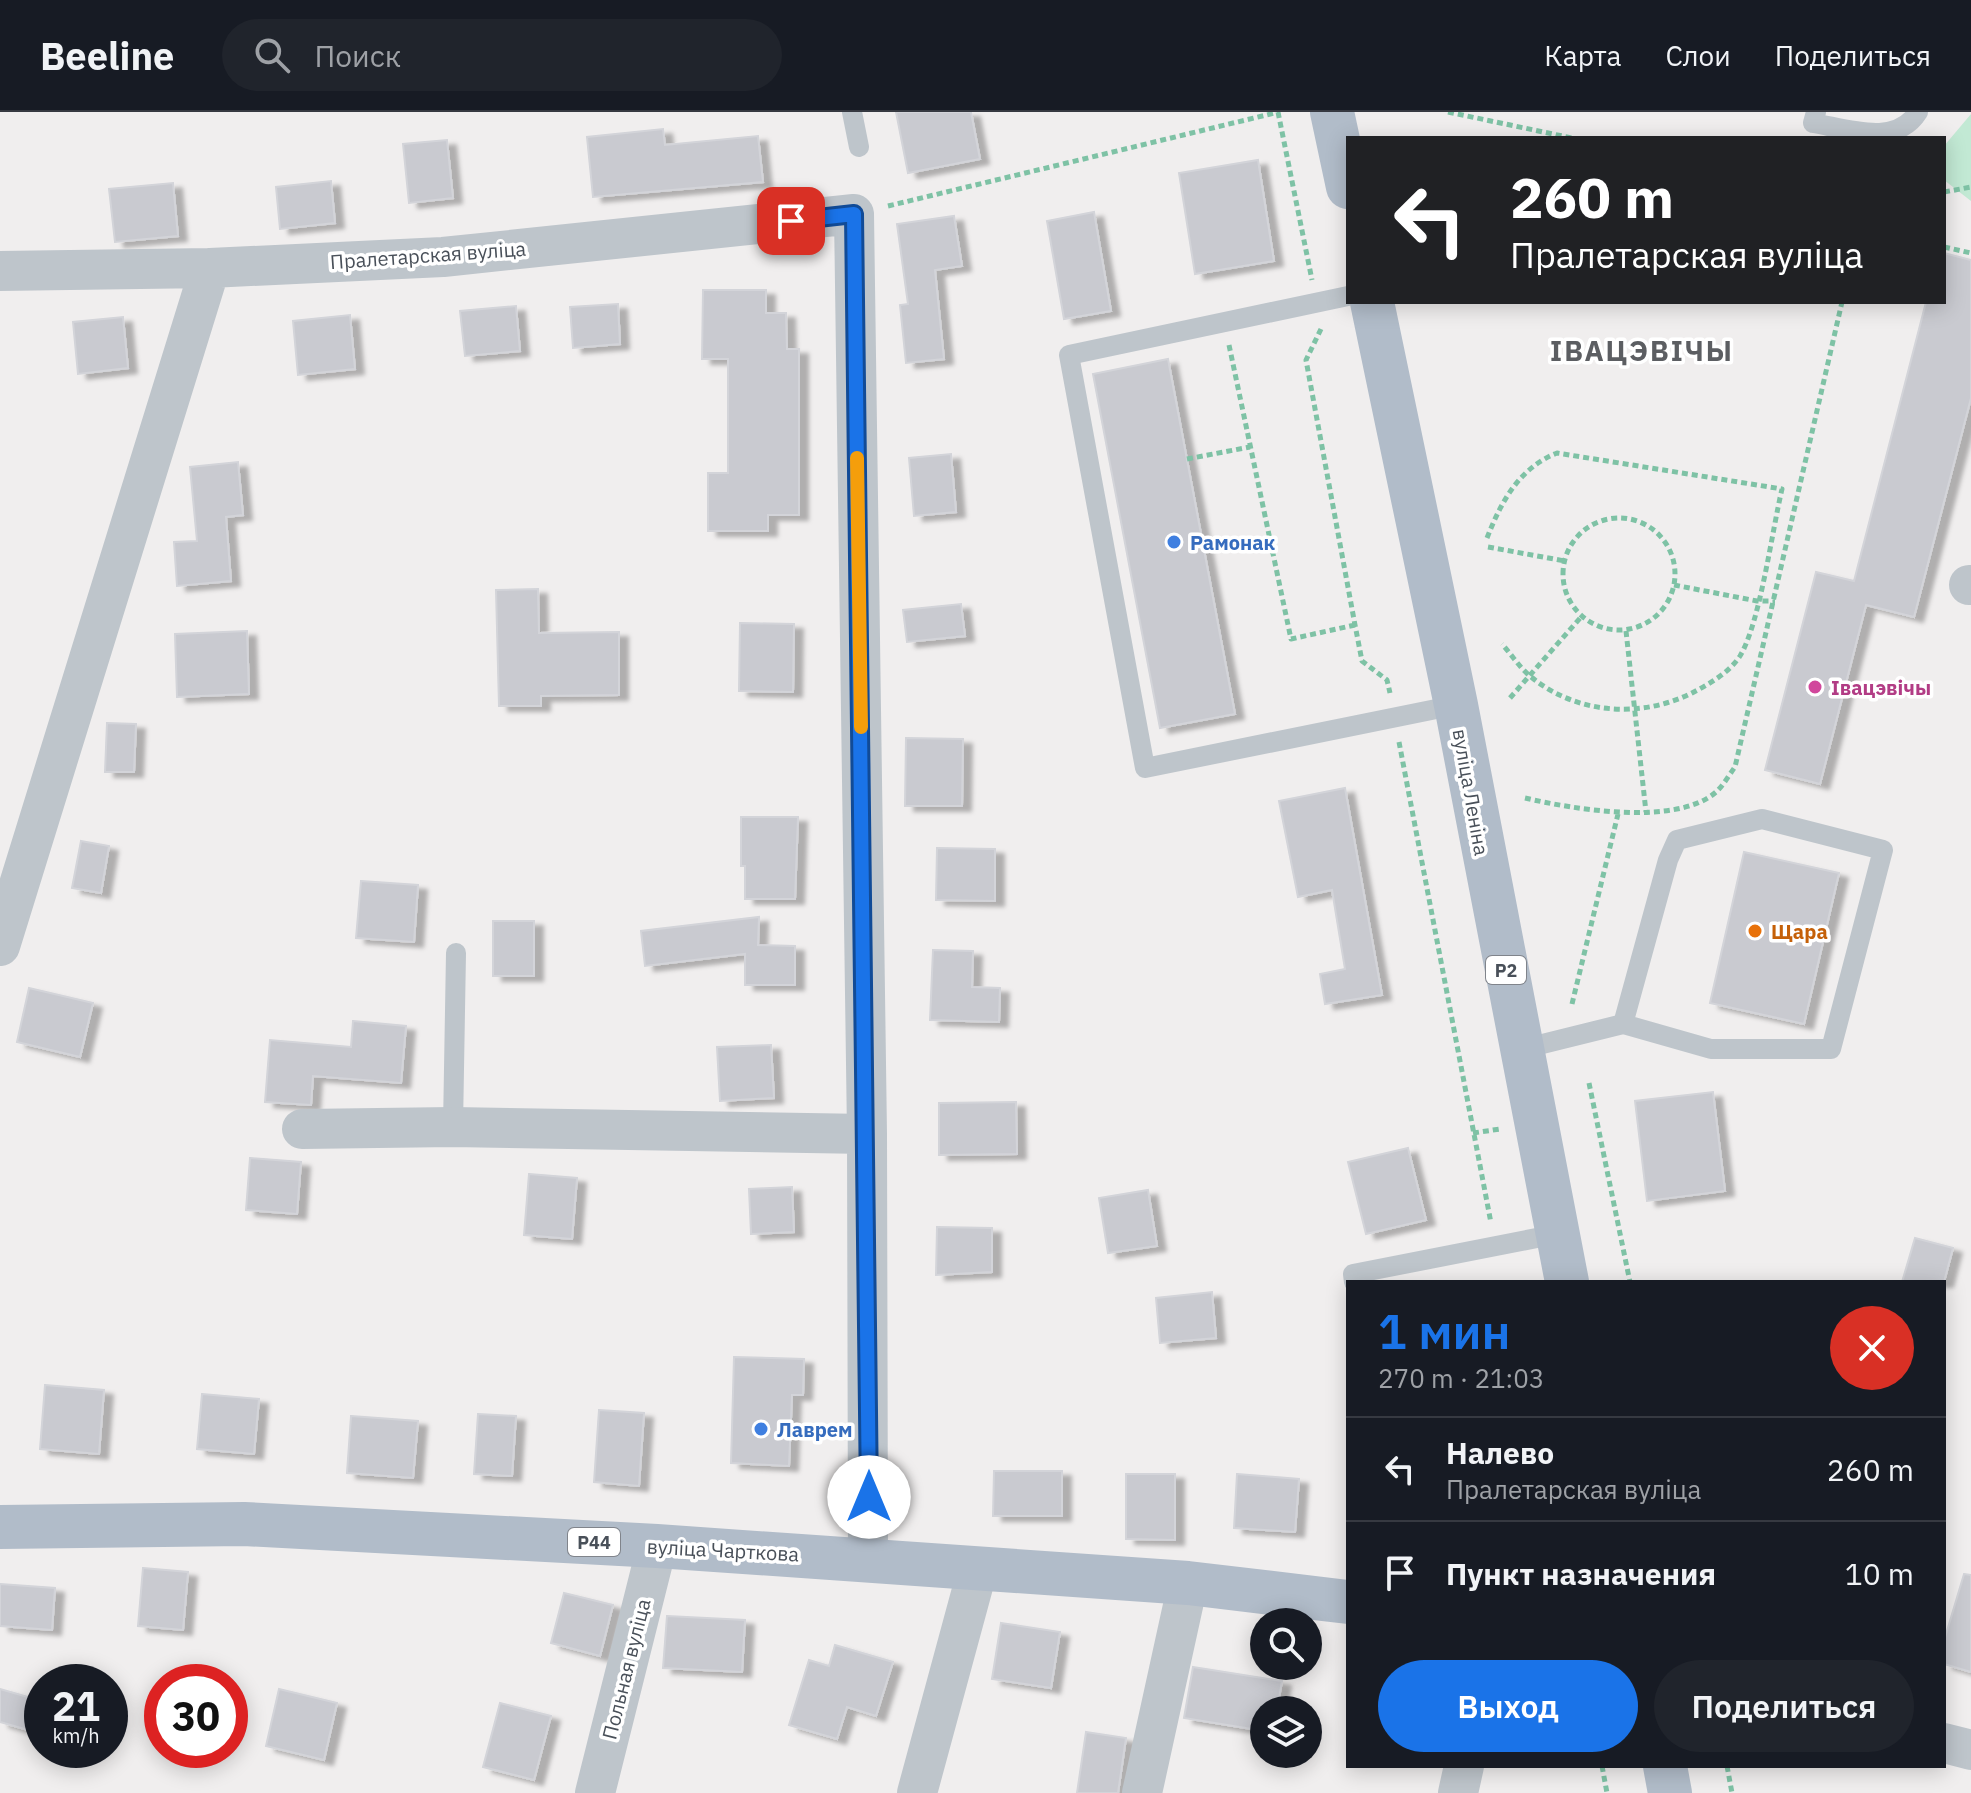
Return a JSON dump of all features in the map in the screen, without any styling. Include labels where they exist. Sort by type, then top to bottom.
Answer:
[{"type":"main road","points":[[1332,112],[1346,178]]},
{"type":"main road","name":"вуліца Леніна","points":[[1372,304],[1456,705],[1567,1280]]},
{"type":"main road","name":"вуліца Чарткова","points":[[0,1527],[244,1524],[657,1546],[1188,1583],[1346,1602]]},
{"type":"main road","points":[[1665,1768],[1670,1793]]},
{"type":"street","name":"Пралетарская вуліца","points":[[0,271],[210,268],[443,257],[854,214]]},
{"type":"street","points":[[854,214],[867,1134],[868,1559]]},
{"type":"street","points":[[0,946],[210,268]]},
{"type":"street","points":[[302,1129],[453,1127],[867,1134]]},
{"type":"street","name":"Польная вуліца","points":[[595,1793],[657,1546]]},
{"type":"street","points":[[917,1793],[978,1568]]},
{"type":"street","points":[[1142,1793],[1188,1583]]},
{"type":"street","points":[[1946,1744],[1971,1750]]},
{"type":"street","points":[[1458,1793],[1464,1768]]},
{"type":"lane","points":[[852,112],[859,147]]},
{"type":"lane","points":[[1816,112],[1813,123],[1884,134],[1910,126],[1918,112]]},
{"type":"lane","points":[[1346,296],[1069,355],[1145,768],[1456,705]]},
{"type":"lane","points":[[1522,1049],[1623,1024],[1711,1049],[1831,1049],[1883,850],[1762,819],[1677,840],[1668,860],[1623,1024]]},
{"type":"lane","points":[[453,1127],[456,953]]},
{"type":"lane","points":[[1354,1280],[1353,1274],[1557,1234]]},
{"type":"path","points":[[854,214],[1280,112]]},
{"type":"path","points":[[1448,112],[1562,136]]},
{"type":"path","points":[[1946,192],[1971,187]]},
{"type":"path","points":[[1946,247],[1971,253]]},
{"type":"path","points":[[1525,798],[1618,814],[1679,808],[1714,794],[1735,767],[1842,304]]},
{"type":"path","points":[[1224,322],[1291,639],[1355,625]]},
{"type":"path","points":[[1187,459],[1250,447]]},
{"type":"path","points":[[1487,538],[1518,480],[1539,460],[1557,453],[1782,489],[1757,601],[1740,656],[1717,680],[1683,697],[1635,710],[1597,708],[1563,697],[1530,676],[1502,644]]},
{"type":"path","points":[[1624,518],[1646,525],[1664,540],[1674,562],[1674,585],[1665,607],[1648,623],[1626,631],[1602,628],[1581,617],[1568,598],[1562,575],[1565,561],[1580,533],[1601,521],[1624,518]]},
{"type":"path","points":[[1488,547],[1565,561]]},
{"type":"path","points":[[1674,585],[1757,601],[1775,601]]},
{"type":"path","points":[[1510,698],[1581,617]]},
{"type":"path","points":[[1626,631],[1646,812]]},
{"type":"path","points":[[1572,1004],[1618,814]]},
{"type":"path","points":[[1589,1083],[1630,1280]]},
{"type":"path","points":[[1602,1768],[1607,1793]]},
{"type":"path","points":[[1727,1768],[1732,1793]]},
{"type":"green space","points":[[1971,114],[1971,201],[1946,182],[1946,144]]},
{"type":"building","points":[[896,112],[971,112],[980,159],[908,173]]},
{"type":"building","points":[[663,129],[665,145],[758,136],[763,182],[593,197],[587,137]]},
{"type":"building","points":[[447,140],[453,198],[409,203],[403,144]]},
{"type":"building","points":[[1258,160],[1274,261],[1195,274],[1179,173]]},
{"type":"building","points":[[331,181],[335,223],[280,229],[276,187]]},
{"type":"building","points":[[173,183],[178,236],[115,242],[109,189]]},
{"type":"building","points":[[1094,212],[1111,311],[1064,319],[1047,221]]},
{"type":"building","points":[[954,216],[962,266],[935,270],[944,359],[906,363],[900,305],[908,304],[897,224]]},
{"type":"building","points":[[1946,254],[1971,260],[1971,398],[1914,617],[1866,605],[1820,784],[1765,770],[1816,572],[1854,581],[1925,304],[1946,304]]},
{"type":"building","points":[[703,290],[766,290],[766,313],[786,313],[787,349],[799,349],[799,515],[768,515],[768,531],[708,531],[708,473],[728,473],[728,359],[702,359]]},
{"type":"building","points":[[618,304],[620,344],[573,348],[570,307]]},
{"type":"building","points":[[516,306],[520,351],[465,356],[460,311]]},
{"type":"building","points":[[350,315],[355,369],[298,375],[293,321]]},
{"type":"building","points":[[123,317],[128,368],[78,374],[73,322]]},
{"type":"building","points":[[1168,359],[1235,714],[1160,728],[1093,374]]},
{"type":"building","points":[[951,454],[956,512],[914,516],[909,458]]},
{"type":"building","points":[[238,462],[243,515],[226,517],[231,581],[177,586],[174,542],[197,541],[190,467]]},
{"type":"building","points":[[538,589],[539,633],[619,632],[619,695],[541,696],[541,706],[499,706],[496,590]]},
{"type":"building","points":[[961,604],[965,636],[907,642],[903,610]]},
{"type":"building","points":[[740,623],[794,624],[793,692],[739,691]]},
{"type":"building","points":[[247,631],[249,694],[177,697],[175,634]]},
{"type":"building","points":[[107,723],[136,724],[134,772],[105,772]]},
{"type":"building","points":[[906,738],[963,739],[962,806],[905,806]]},
{"type":"building","points":[[1345,788],[1382,995],[1325,1004],[1320,974],[1345,969],[1332,890],[1298,897],[1279,801]]},
{"type":"building","points":[[741,817],[798,817],[795,899],[745,899]]},
{"type":"building","points":[[81,841],[109,846],[101,893],[72,888]]},
{"type":"building","points":[[937,848],[995,849],[995,901],[936,900]]},
{"type":"building","points":[[1744,852],[1839,873],[1804,1024],[1710,1003]]},
{"type":"building","points":[[361,881],[418,885],[414,942],[356,938]]},
{"type":"building","points":[[759,917],[758,945],[795,946],[795,985],[745,985],[745,954],[645,966],[641,931]]},
{"type":"building","points":[[493,921],[534,921],[534,976],[493,976]]},
{"type":"building","points":[[933,950],[973,951],[972,987],[1000,988],[999,1022],[930,1020]]},
{"type":"building","points":[[29,988],[93,1003],[80,1057],[17,1042]]},
{"type":"building","points":[[353,1021],[406,1026],[401,1083],[313,1076],[311,1105],[265,1102],[270,1040],[351,1047]]},
{"type":"building","points":[[771,1045],[774,1098],[720,1101],[717,1047]]},
{"type":"building","points":[[1713,1092],[1725,1191],[1647,1201],[1635,1101]]},
{"type":"building","points":[[1016,1102],[1017,1154],[939,1155],[939,1103]]},
{"type":"building","points":[[1408,1148],[1426,1220],[1366,1234],[1348,1162]]},
{"type":"building","points":[[250,1158],[301,1162],[297,1214],[246,1210]]},
{"type":"building","points":[[529,1174],[577,1178],[572,1239],[524,1235]]},
{"type":"building","points":[[792,1187],[794,1232],[751,1234],[749,1189]]},
{"type":"building","points":[[1148,1190],[1157,1246],[1108,1253],[1099,1198]]},
{"type":"building","points":[[937,1227],[992,1228],[992,1272],[936,1275]]},
{"type":"building","points":[[1915,1238],[1953,1248],[1945,1280],[1903,1280]]},
{"type":"building","points":[[1212,1292],[1216,1338],[1160,1343],[1156,1298]]},
{"type":"building","name":"Лаврем","points":[[734,1357],[804,1359],[803,1395],[792,1395],[789,1466],[731,1463]]},
{"type":"building","points":[[45,1385],[104,1390],[99,1454],[40,1449]]},
{"type":"building","points":[[202,1394],[259,1399],[254,1454],[197,1449]]},
{"type":"building","points":[[599,1410],[644,1413],[639,1486],[594,1482]]},
{"type":"building","points":[[478,1414],[516,1416],[512,1476],[474,1474]]},
{"type":"building","points":[[351,1416],[418,1421],[413,1478],[347,1473]]},
{"type":"building","points":[[994,1471],[1062,1471],[1062,1516],[993,1516]]},
{"type":"building","points":[[1126,1474],[1175,1474],[1175,1540],[1126,1539]]},
{"type":"building","points":[[1237,1474],[1299,1479],[1295,1532],[1234,1528]]},
{"type":"building","points":[[143,1568],[188,1572],[183,1630],[138,1626]]},
{"type":"building","points":[[1964,1574],[1971,1575],[1971,1672],[1946,1665],[1946,1634]]},
{"type":"building","points":[[0,1584],[55,1588],[52,1630],[0,1626]]},
{"type":"building","points":[[564,1593],[613,1605],[600,1656],[551,1643]]},
{"type":"building","points":[[667,1616],[745,1620],[742,1672],[663,1668]]},
{"type":"building","points":[[1001,1623],[1060,1632],[1051,1688],[992,1679]]},
{"type":"building","points":[[835,1645],[893,1662],[876,1716],[847,1707],[837,1739],[789,1725],[809,1660],[829,1666]]},
{"type":"building","points":[[1193,1667],[1250,1676],[1250,1680],[1282,1681],[1279,1696],[1250,1696],[1250,1729],[1184,1718]]},
{"type":"building","points":[[0,1689],[24,1696],[24,1729],[0,1722]]},
{"type":"building","points":[[279,1689],[337,1703],[324,1760],[266,1746]]},
{"type":"building","points":[[500,1703],[551,1716],[534,1780],[483,1767]]},
{"type":"building","points":[[1086,1732],[1126,1738],[1118,1793],[1077,1793]]},
{"type":"slow traffic","points":[[857,458],[861,727]]},
{"type":"place","name":"Рамонак","points":[[1174,542]]},
{"type":"place","name":"Івацэвічы","points":[[1815,687]]},
{"type":"place","name":"Щара","points":[[1755,931]]},
{"type":"place","name":"Лаврем","points":[[761,1429]]},
{"type":"district","name":"ІВАЦЭВІЧЫ","points":[[1642,350]]},
{"type":"route","points":[[791,221],[854,214],[869,1497]]}]
